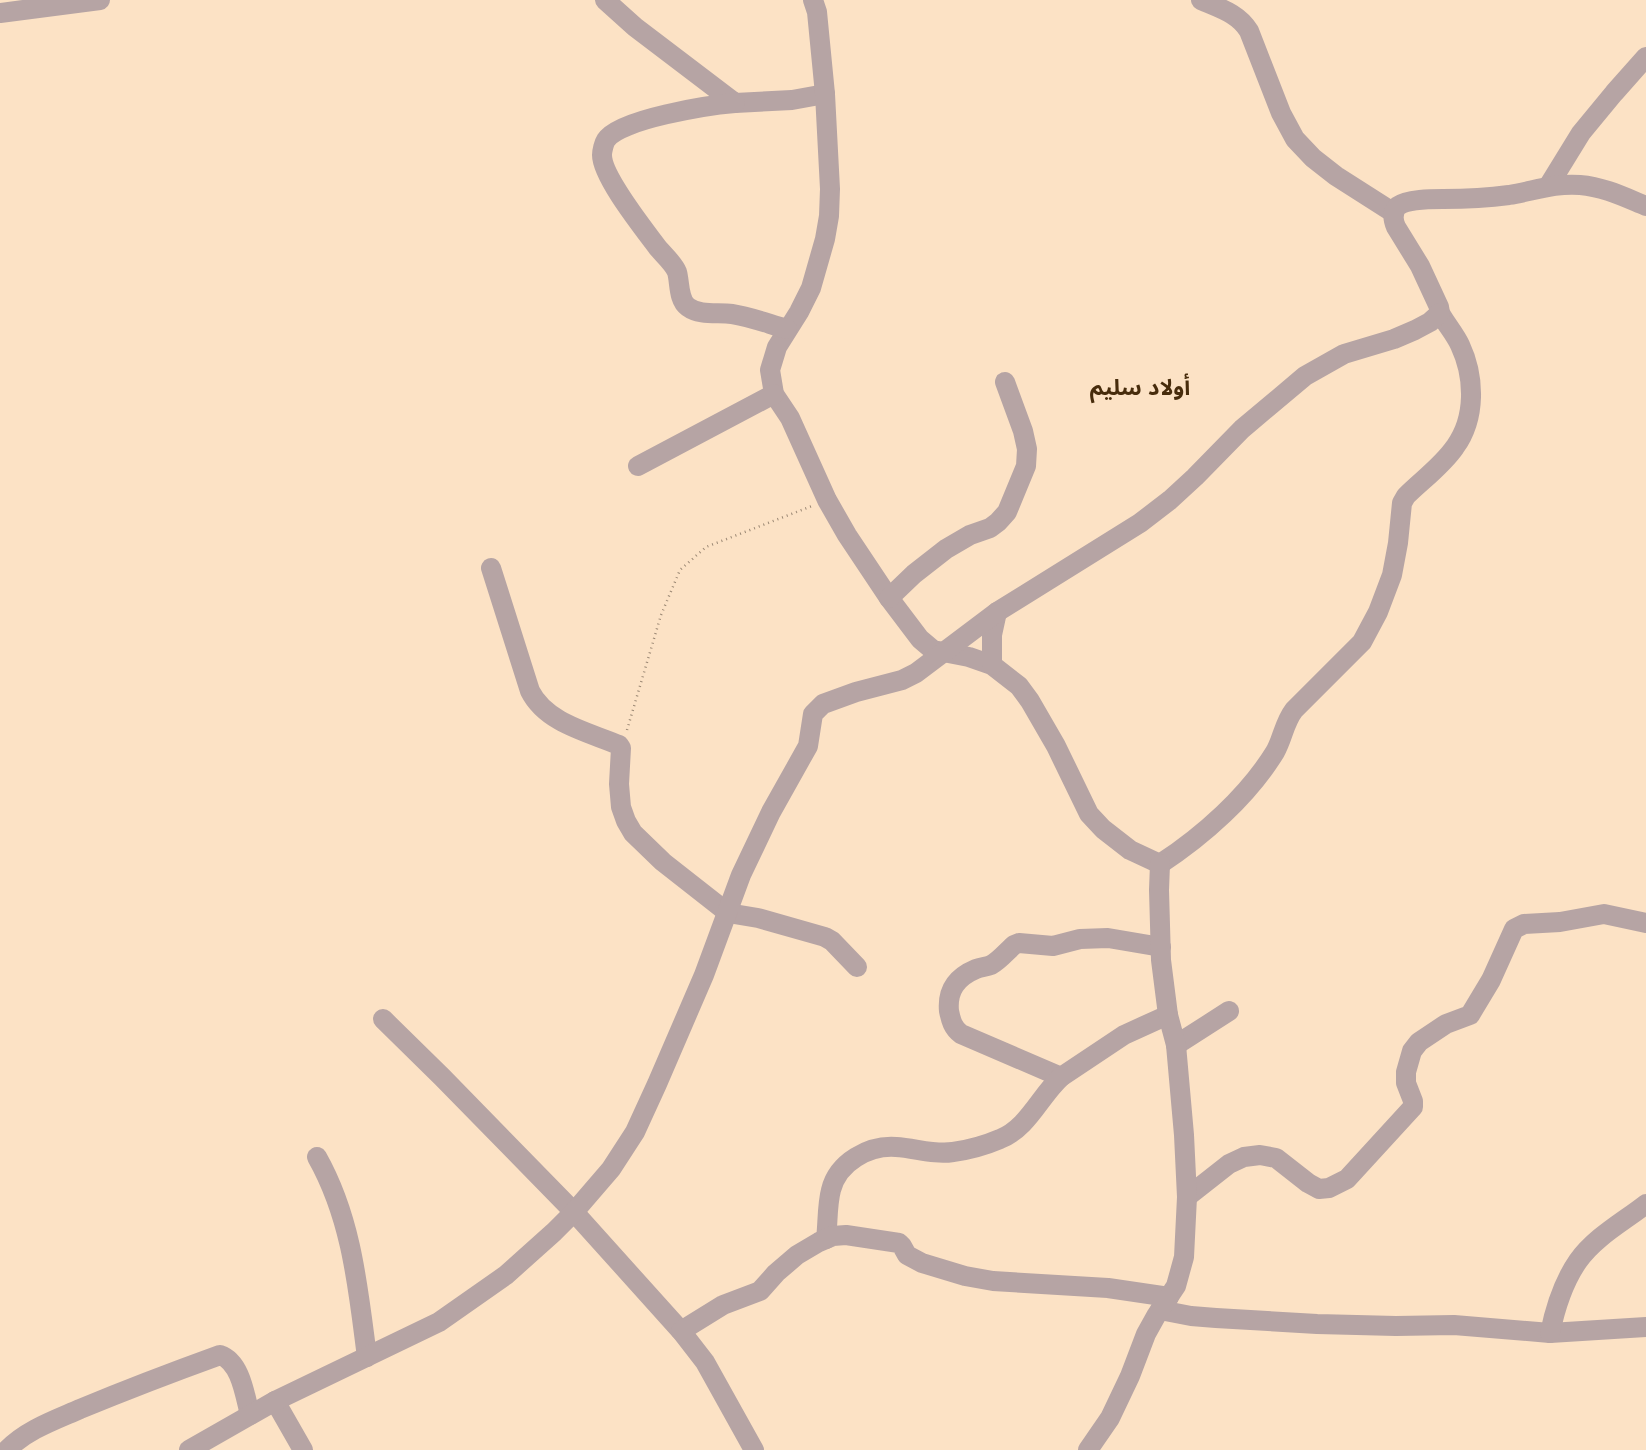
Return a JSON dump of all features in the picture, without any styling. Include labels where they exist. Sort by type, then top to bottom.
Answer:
[{"type":"street","points":[[0,13],[100,0]]},
{"type":"street","points":[[605,0],[634,27],[735,103]]},
{"type":"street","points":[[813,0],[817,12],[825,94],[830,189],[826,231],[810,288],[777,347],[770,370],[774,394],[790,418],[827,500],[847,535],[889,598],[926,645],[933,650],[969,657],[992,665],[1019,686],[1030,700],[1056,746],[1090,814],[1102,829],[1130,850],[1160,864]]},
{"type":"street","points":[[1201,0],[1237,8],[1249,31],[1281,113],[1295,139],[1313,158],[1336,176],[1394,212]]},
{"type":"street","points":[[1549,185],[1581,133],[1646,57]]},
{"type":"street","points":[[787,329],[733,314],[701,312],[688,308],[683,303],[676,271],[630,211],[605,169],[602,154],[606,140],[616,131],[642,121],[711,105],[792,100],[825,94]]},
{"type":"street","points":[[1160,864],[1186,847],[1255,781],[1276,750],[1287,720],[1294,710],[1362,642],[1378,612],[1392,576],[1402,503],[1406,496],[1455,447],[1467,424],[1472,403],[1472,387],[1468,369],[1460,345],[1440,313],[1420,266],[1396,228],[1394,212],[1398,206],[1419,200],[1470,199],[1509,195],[1549,185],[1580,185],[1604,189],[1646,206]]},
{"type":"street","points":[[189,1450],[275,1401],[439,1322],[506,1276],[574,1212],[611,1169],[635,1132],[665,1067],[704,975],[742,875],[771,812],[808,746],[813,714],[823,704],[856,692],[902,680],[916,673],[997,612],[1140,523],[1170,500],[1242,429],[1305,376],[1344,354],[1394,340],[1430,322],[1440,313]]},
{"type":"street","points":[[889,598],[914,574],[946,549],[970,535],[990,528],[1006,512],[1026,466],[1027,449],[1023,431],[1005,382]]},
{"type":"street","points":[[638,466],[774,394]]},
{"type":"street","points":[[491,568],[530,691],[535,700],[555,717],[617,745],[622,750],[618,784],[621,807],[633,833],[663,862],[728,913],[758,918],[825,937],[832,941],[857,967]]},
{"type":"street","points":[[992,665],[992,635],[997,612]]},
{"type":"street","points":[[1088,1450],[1110,1418],[1130,1376],[1146,1334],[1176,1286],[1184,1257],[1188,1197],[1176,1045],[1168,1015],[1161,947],[1160,864]]},
{"type":"street","points":[[1188,1197],[1229,1164],[1244,1157],[1260,1155],[1276,1158],[1308,1183],[1319,1189],[1329,1188],[1347,1179],[1413,1107],[1414,1101],[1410,1095],[1406,1078],[1412,1051],[1419,1042],[1446,1024],[1470,1015],[1491,980],[1514,929],[1524,924],[1560,922],[1604,914],[1646,923]]},
{"type":"street","points":[[1061,1078],[955,1030],[949,999],[956,981],[978,968],[988,966],[1019,943],[1053,946],[1080,939],[1108,938],[1161,947]]},
{"type":"street","points":[[1176,1045],[1230,1011]]},
{"type":"street","points":[[826,1239],[831,1189],[838,1174],[849,1161],[875,1150],[893,1146],[930,1152],[952,1152],[983,1145],[1002,1138],[1023,1123],[1061,1078],[1124,1036],[1168,1015]]},
{"type":"street","points":[[383,1019],[574,1212],[681,1331],[704,1362],[754,1450]]},
{"type":"street","points":[[317,1157],[338,1202],[349,1239],[357,1278],[367,1357]]},
{"type":"street","points":[[1550,1333],[1569,1277],[1578,1261],[1607,1233],[1646,1204]]},
{"type":"street","points":[[681,1331],[723,1305],[760,1290],[776,1273],[806,1248],[826,1239],[846,1235],[899,1243],[910,1257],[922,1264],[965,1276],[993,1281],[1108,1288],[1165,1303],[1191,1316],[1317,1324],[1454,1325],[1550,1333],[1646,1327]]},
{"type":"street","points":[[7,1450],[16,1441],[35,1429],[64,1416],[129,1388],[220,1355],[226,1357],[240,1377],[250,1415]]},
{"type":"street","points":[[275,1401],[303,1450]]},
{"type":"path","points":[[622,750],[661,615],[680,570],[706,547],[827,500]]},
{"type":"district","name":"أولاد سليم","points":[[1140,387]]}]
